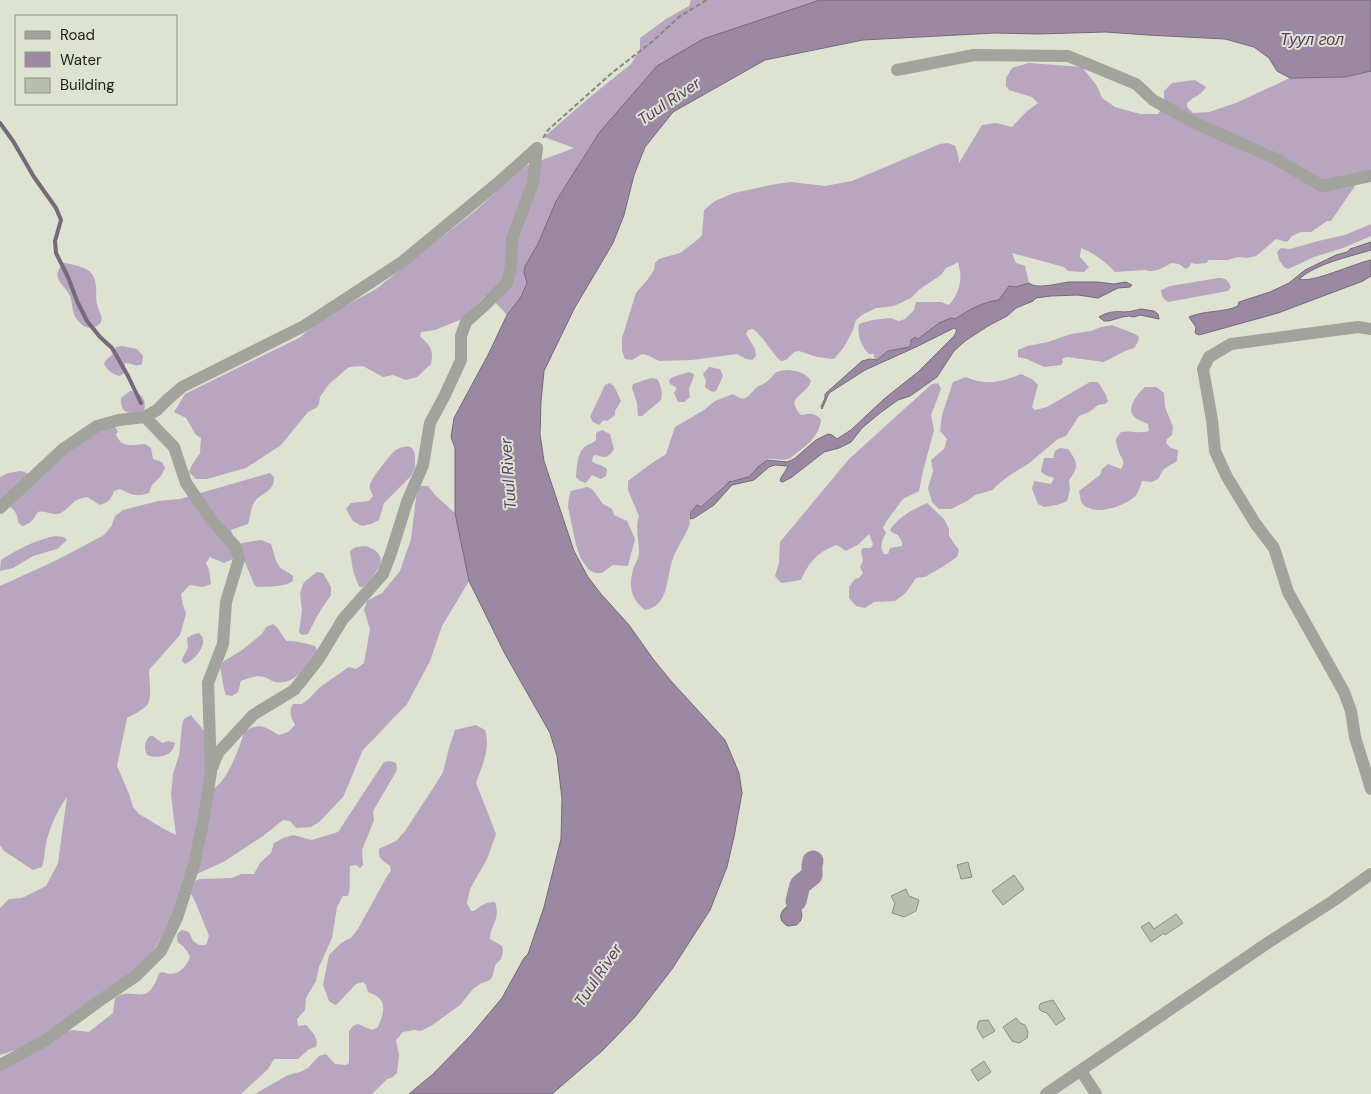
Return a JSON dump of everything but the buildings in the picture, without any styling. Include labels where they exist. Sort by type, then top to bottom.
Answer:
[{"type":"street","points":[[897,70],[974,55],[1068,56],[1136,84],[1152,100],[1194,122],[1276,159],[1322,186],[1371,176]]},
{"type":"street","points":[[0,508],[63,449],[98,426],[119,420],[145,417],[157,410],[182,387],[304,326],[402,262],[537,148]]},
{"type":"street","points":[[211,772],[218,753],[253,715],[294,690],[318,660],[343,619],[383,574],[407,502],[423,465],[430,423],[461,360],[461,336],[466,322],[507,283],[511,267],[512,239],[533,183],[537,148]]},
{"type":"street","points":[[1371,328],[1358,327],[1230,344],[1209,357],[1203,369],[1216,451],[1227,477],[1255,523],[1274,548],[1288,592],[1344,692],[1351,711],[1355,737],[1371,789]]},
{"type":"street","points":[[0,1065],[46,1040],[136,976],[161,950],[177,918],[194,865],[211,772],[208,683],[222,644],[226,602],[239,559],[236,547],[213,522],[186,482],[174,447],[145,417]]},
{"type":"street","points":[[1046,1094],[1371,874]]},
{"type":"street","points":[[1081,1071],[1096,1094]]},
{"type":"path","points":[[537,148],[548,130],[580,100],[680,16],[707,0]]},
{"type":"shaded area","points":[[691,0],[820,0],[703,39],[599,133],[556,200],[538,244],[525,266],[524,272],[527,282],[521,297],[507,315],[491,298],[485,296],[462,319],[435,330],[421,332],[420,336],[430,348],[432,359],[431,364],[417,377],[406,380],[393,375],[383,377],[363,366],[349,367],[329,384],[320,397],[316,408],[308,412],[281,445],[269,453],[246,468],[207,479],[196,479],[189,472],[200,453],[201,438],[196,435],[186,418],[174,412],[185,394],[299,338],[327,316],[376,289],[475,211],[526,166],[574,148],[544,137],[631,64],[640,49],[640,38],[666,19],[689,6]]},
{"type":"shaded area","points":[[1029,63],[1082,67],[1097,86],[1102,98],[1115,107],[1140,114],[1158,114],[1164,105],[1164,91],[1172,83],[1195,80],[1206,87],[1202,93],[1187,103],[1187,107],[1193,113],[1209,112],[1236,103],[1290,78],[1345,77],[1371,71],[1371,175],[1357,183],[1331,221],[1327,221],[1311,232],[1301,232],[1292,236],[1287,242],[1276,239],[1256,256],[1248,258],[1238,257],[1228,260],[1209,260],[1206,263],[1191,263],[1186,269],[1179,264],[1171,263],[1155,270],[1115,272],[1100,258],[1081,248],[1080,257],[1089,267],[1084,272],[1068,271],[1064,267],[1012,253],[1016,263],[1025,266],[1029,283],[1016,287],[1009,286],[999,300],[981,305],[955,319],[951,318],[939,323],[918,339],[915,337],[911,340],[910,347],[888,351],[877,360],[874,358],[874,354],[869,354],[862,344],[859,336],[859,324],[890,318],[899,321],[905,319],[914,310],[916,302],[941,302],[949,305],[958,290],[960,274],[958,262],[946,268],[941,275],[920,289],[911,298],[894,306],[876,308],[862,315],[856,320],[844,347],[834,359],[817,357],[799,351],[794,352],[786,360],[781,361],[753,329],[748,330],[746,334],[755,349],[756,356],[752,360],[737,354],[692,360],[659,361],[642,354],[632,360],[625,359],[622,351],[622,338],[636,293],[648,279],[654,270],[655,263],[659,259],[680,253],[702,235],[704,210],[715,201],[734,193],[776,184],[791,182],[825,186],[852,181],[940,144],[948,143],[955,146],[959,163],[982,125],[996,123],[1012,127],[1026,112],[1038,103],[1032,97],[1009,90],[1006,86],[1006,78],[1012,68]]},
{"type":"shaded area","points":[[1371,224],[1371,236],[1343,248],[1314,257],[1288,269],[1279,260],[1277,252],[1281,248],[1290,249],[1345,235]]},
{"type":"shaded area","points":[[63,263],[87,270],[92,274],[96,286],[97,304],[102,319],[99,325],[91,328],[84,326],[78,321],[74,314],[70,296],[59,281],[57,273]]},
{"type":"shaded area","points":[[1218,278],[1228,281],[1231,287],[1228,291],[1168,302],[1162,295],[1161,290],[1170,286]]},
{"type":"shaded area","points":[[1112,325],[1135,334],[1139,337],[1138,342],[1134,348],[1104,362],[1067,357],[1062,359],[1061,365],[1044,367],[1018,357],[1018,350],[1027,346]]},
{"type":"shaded area","points":[[122,346],[137,349],[143,356],[142,364],[140,365],[125,363],[125,372],[120,376],[110,372],[104,364],[116,347]]},
{"type":"shaded area","points":[[709,367],[720,369],[723,376],[714,392],[705,387],[706,381],[703,374]]},
{"type":"shaded area","points":[[788,370],[801,373],[811,381],[805,391],[797,397],[795,404],[796,409],[801,415],[810,414],[819,417],[821,420],[816,434],[790,458],[783,460],[767,459],[746,479],[733,480],[723,486],[701,507],[697,505],[691,513],[689,526],[673,558],[663,597],[659,603],[645,610],[633,596],[631,585],[632,574],[639,554],[637,529],[639,516],[628,490],[628,481],[666,454],[675,427],[704,410],[715,401],[733,394],[740,398],[746,398],[776,372]]},
{"type":"shaded area","points":[[689,372],[694,374],[689,389],[690,397],[684,402],[678,402],[674,393],[677,388],[670,384],[669,380]]},
{"type":"shaded area","points":[[1021,374],[1032,379],[1038,385],[1032,407],[1035,410],[1047,407],[1090,382],[1098,382],[1108,401],[1079,416],[1066,436],[1058,439],[993,490],[975,495],[951,509],[939,509],[932,502],[928,488],[933,471],[931,460],[944,449],[947,439],[940,431],[942,415],[953,382],[966,377],[973,380],[994,382]]},
{"type":"shaded area","points":[[651,378],[657,379],[660,384],[661,400],[642,416],[638,416],[637,403],[632,388],[633,384]]},
{"type":"shaded area","points":[[610,383],[614,386],[621,401],[615,411],[615,415],[607,421],[604,420],[599,425],[593,422],[590,417],[605,385]]},
{"type":"shaded area","points":[[938,383],[941,389],[931,415],[934,430],[919,491],[903,499],[888,519],[883,528],[886,533],[881,546],[884,554],[888,554],[890,548],[902,546],[898,535],[890,530],[902,517],[927,503],[944,519],[949,529],[949,536],[959,550],[957,557],[927,576],[916,578],[908,590],[895,601],[874,602],[865,608],[856,606],[849,598],[849,587],[863,573],[860,567],[863,561],[861,551],[863,548],[871,548],[873,544],[869,534],[859,544],[846,551],[837,545],[819,554],[811,562],[801,580],[781,583],[775,576],[779,563],[780,542],[849,459],[932,384]]},
{"type":"shaded area","points":[[1145,387],[1156,387],[1164,393],[1165,407],[1173,427],[1172,435],[1167,439],[1166,443],[1171,448],[1178,450],[1177,461],[1164,469],[1158,479],[1152,482],[1142,481],[1136,495],[1122,505],[1100,510],[1087,507],[1081,502],[1079,491],[1100,475],[1102,469],[1108,464],[1121,469],[1123,461],[1116,439],[1121,432],[1149,431],[1148,424],[1133,416],[1131,411],[1133,402]]},
{"type":"shaded area","points":[[130,391],[142,397],[145,403],[144,411],[131,413],[124,411],[121,398]]},
{"type":"shaded area","points":[[112,425],[116,428],[118,432],[116,434],[121,442],[128,445],[145,444],[151,448],[153,459],[162,462],[165,468],[161,476],[152,485],[149,493],[134,495],[120,489],[114,491],[109,500],[100,505],[87,497],[82,498],[58,514],[38,512],[32,521],[22,526],[18,522],[17,515],[13,509],[0,503],[0,477],[8,473],[21,471],[30,474],[43,473],[94,432]]},
{"type":"shaded area","points":[[602,430],[610,434],[614,449],[606,456],[593,456],[592,461],[607,469],[606,476],[601,479],[592,475],[586,483],[580,481],[576,477],[581,452],[583,448],[596,440],[596,433]]},
{"type":"shaded area","points":[[408,446],[412,448],[415,454],[415,467],[411,476],[384,503],[379,520],[362,526],[353,521],[346,509],[351,503],[369,501],[373,496],[370,485],[377,472],[393,452]]},
{"type":"shaded area","points":[[1060,448],[1068,449],[1074,458],[1076,468],[1069,480],[1070,490],[1067,501],[1044,507],[1038,504],[1032,489],[1034,481],[1051,484],[1054,478],[1045,475],[1041,471],[1044,458],[1053,458],[1055,451]]},
{"type":"shaded area","points":[[270,473],[274,477],[273,485],[255,501],[248,524],[231,530],[233,536],[233,559],[224,563],[210,557],[206,563],[211,584],[203,587],[190,585],[181,594],[186,614],[180,635],[149,670],[150,692],[148,704],[127,718],[117,766],[133,807],[139,814],[164,829],[176,835],[171,795],[173,774],[179,756],[184,719],[191,715],[209,737],[211,790],[217,787],[227,773],[236,756],[244,732],[254,727],[262,726],[279,735],[288,732],[295,725],[290,712],[293,704],[302,704],[320,687],[349,667],[356,669],[364,663],[370,629],[364,610],[367,601],[382,593],[400,571],[411,539],[419,486],[428,486],[455,513],[469,581],[442,626],[430,661],[407,704],[363,750],[343,797],[319,822],[311,827],[296,828],[290,821],[283,820],[263,836],[225,861],[195,875],[148,961],[36,1043],[0,1055],[0,908],[9,899],[22,898],[46,886],[58,863],[67,797],[57,813],[49,832],[42,867],[33,870],[4,851],[0,845],[0,586],[57,560],[104,535],[112,525],[115,516],[123,510],[158,501],[180,499]]},
{"type":"shaded area","points":[[587,487],[592,489],[603,504],[612,509],[614,515],[627,521],[635,539],[628,566],[613,565],[602,573],[595,573],[589,570],[581,559],[568,507],[571,491]]},
{"type":"shaded area","points":[[55,536],[64,537],[67,540],[57,549],[33,556],[13,568],[0,571],[1,560],[27,545]]},
{"type":"shaded area","points":[[261,540],[271,544],[278,564],[293,576],[293,581],[275,586],[257,587],[254,584],[239,548],[242,543]]},
{"type":"shaded area","points":[[366,546],[374,550],[381,560],[373,576],[363,587],[359,587],[353,571],[350,551],[356,547]]},
{"type":"shaded area","points":[[317,572],[323,573],[331,587],[331,595],[308,634],[302,635],[299,632],[302,611],[300,593],[304,582]]},
{"type":"shaded area","points":[[273,624],[287,641],[315,646],[318,652],[300,673],[289,681],[275,682],[264,677],[252,677],[241,681],[238,692],[232,696],[226,695],[220,666],[224,661],[262,634],[266,627]]},
{"type":"shaded area","points":[[199,633],[203,639],[202,647],[185,664],[182,661],[188,648],[187,638]]},
{"type":"shaded area","points":[[476,725],[485,730],[487,744],[485,757],[476,783],[496,834],[487,859],[470,889],[467,903],[471,911],[474,911],[481,906],[495,902],[497,913],[490,939],[502,946],[503,952],[501,959],[495,965],[493,975],[490,980],[473,989],[460,1005],[431,1026],[421,1031],[403,1032],[396,1040],[399,1055],[397,1073],[387,1079],[372,1094],[255,1094],[288,1075],[308,1068],[319,1056],[326,1054],[335,1064],[346,1065],[349,1063],[349,1031],[353,1026],[358,1024],[372,1030],[378,1027],[383,1010],[382,1002],[379,998],[368,992],[363,982],[356,984],[336,1005],[329,1001],[323,985],[329,955],[341,943],[351,938],[358,929],[391,871],[390,866],[380,858],[379,849],[396,841],[405,831],[439,779],[443,772],[455,730]]},
{"type":"shaded area","points":[[150,736],[153,736],[162,743],[169,741],[175,743],[174,748],[164,756],[155,757],[147,755],[145,745]]},
{"type":"shaded area","points":[[384,762],[396,763],[397,770],[373,811],[374,820],[362,850],[363,865],[360,868],[356,865],[350,866],[348,896],[343,896],[337,907],[332,938],[319,967],[316,981],[306,998],[305,1010],[297,1019],[298,1026],[306,1025],[314,1035],[317,1041],[316,1047],[309,1049],[298,1059],[274,1059],[268,1069],[241,1094],[0,1094],[0,1069],[58,1034],[73,1030],[89,1032],[113,1013],[115,998],[122,994],[145,994],[150,991],[159,973],[172,974],[180,971],[190,957],[177,940],[177,934],[182,930],[189,932],[193,941],[199,945],[206,945],[209,936],[191,894],[195,881],[200,879],[232,878],[241,874],[254,874],[260,863],[271,853],[274,843],[283,838],[293,835],[312,840],[338,832]]},
{"type":"water","points":[[820,0],[1371,0],[1371,71],[1345,77],[1290,78],[1277,71],[1269,58],[1254,47],[1225,39],[1106,32],[995,33],[863,40],[765,60],[673,112],[645,147],[634,175],[624,215],[613,243],[574,309],[544,371],[540,434],[544,461],[574,551],[588,577],[629,625],[671,681],[725,740],[739,773],[742,793],[727,867],[710,910],[672,969],[635,1017],[603,1050],[552,1094],[409,1094],[433,1074],[471,1035],[502,998],[528,954],[544,907],[561,839],[562,799],[557,756],[550,733],[505,654],[469,581],[455,513],[455,448],[451,437],[454,418],[507,315],[521,297],[527,283],[524,272],[525,266],[538,244],[556,201],[599,133],[657,66],[703,39]]},
{"type":"water","points":[[1371,242],[1371,250],[1324,265],[1306,273],[1299,279],[1313,279],[1371,260],[1371,276],[1363,281],[1278,313],[1199,335],[1195,333],[1196,327],[1189,317],[1238,306],[1239,302],[1270,292],[1289,283],[1305,270],[1336,255]]},
{"type":"water","points":[[1069,282],[1114,284],[1126,282],[1132,285],[1130,287],[1118,288],[1098,298],[1078,295],[1051,296],[1036,298],[1016,308],[1007,316],[965,341],[954,351],[937,377],[910,396],[898,400],[880,413],[862,428],[851,442],[824,452],[783,482],[780,481],[788,466],[775,465],[769,467],[754,480],[732,485],[714,505],[690,519],[691,512],[697,505],[701,507],[729,482],[749,477],[767,460],[787,462],[794,459],[816,440],[828,434],[837,439],[851,430],[884,399],[918,372],[954,336],[957,330],[954,328],[865,370],[829,393],[822,409],[825,394],[862,361],[877,360],[888,351],[910,347],[911,340],[915,337],[918,339],[939,323],[951,318],[955,319],[981,305],[999,300],[1009,286],[1016,287],[1029,283],[1043,286]]},
{"type":"water","points":[[1141,309],[1154,311],[1158,314],[1159,319],[1140,315],[1104,321],[1099,317],[1111,312],[1128,312]]},
{"type":"water","points":[[796,901],[801,910],[801,920],[796,925],[785,925],[781,917],[782,911]]},
{"type":"waterway","points":[[0,123],[56,208],[61,220],[55,241],[56,253],[87,321],[112,348],[141,403]]},
{"type":"waterway","points":[[796,901],[800,885],[812,875],[813,861]]},
{"type":"water label","name":"Туул гол","points":[[1312,39]]},
{"type":"water label","name":"Tuul River","points":[[669,101]]},
{"type":"water label","name":"Tuul River","points":[[508,474]]},
{"type":"water label","name":"Tuul River","points":[[598,975]]}]
